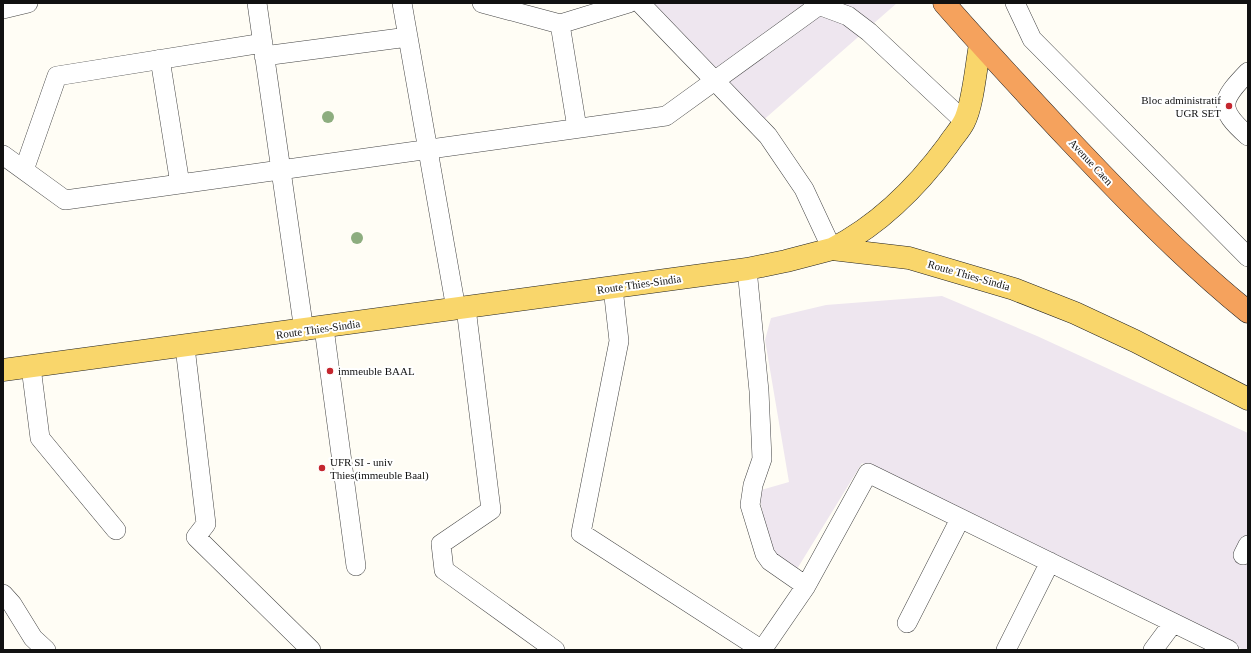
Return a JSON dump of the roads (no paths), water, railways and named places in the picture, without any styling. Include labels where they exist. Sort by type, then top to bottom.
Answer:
[{"type":"highway","name":"Avenue Caen","points":[[944,3],[980,45],[1117,190],[1219,288],[1248,312]]},
{"type":"main road","points":[[832,249],[852,239],[878,220],[910,191],[936,161],[965,122],[980,45]]},
{"type":"main road","name":"Route Thies-Sindia","points":[[3,370],[185,347],[747,269],[786,262],[832,249],[909,258],[1014,288],[1075,313],[1129,338],[1248,399]]},
{"type":"street","points":[[3,9],[28,3]]},
{"type":"street","points":[[257,3],[281,170],[314,329],[356,566]]},
{"type":"street","points":[[402,3],[428,149],[461,309],[491,510],[442,544],[444,570],[555,650]]},
{"type":"street","points":[[482,3],[560,24],[629,3]]},
{"type":"street","points":[[640,3],[768,136],[804,190],[832,249]]},
{"type":"street","points":[[1015,3],[1032,39],[1248,257]]},
{"type":"street","points":[[3,155],[65,200],[666,116],[715,81],[816,4],[848,16],[869,32],[965,122]]},
{"type":"street","points":[[560,24],[577,128]]},
{"type":"street","points":[[24,170],[57,76],[160,59],[408,37]]},
{"type":"street","points":[[160,59],[180,184]]},
{"type":"street","points":[[1248,72],[1229,91],[1226,103],[1230,119],[1248,136]]},
{"type":"street","points":[[747,269],[759,391],[762,459],[753,484],[750,506],[765,554],[770,562],[806,586]]},
{"type":"street","points":[[613,288],[619,341],[581,533],[762,650],[806,586],[868,473],[1229,650]]},
{"type":"street","points":[[185,347],[206,524],[196,537],[311,650]]},
{"type":"street","points":[[31,367],[40,438],[116,530]]},
{"type":"street","points":[[908,623],[960,518]]},
{"type":"street","points":[[1006,650],[1050,562]]},
{"type":"street","points":[[3,594],[12,604],[34,646]]},
{"type":"street","points":[[1153,650],[1173,623]]},
{"type":"place","name":"Bloc administratif UGR SET","points":[[1229,106]]},
{"type":"place","name":"immeuble BAAL","points":[[330,371]]},
{"type":"place","name":"UFR SI - univ Thies(immeuble Baal)","points":[[322,468]]}]
